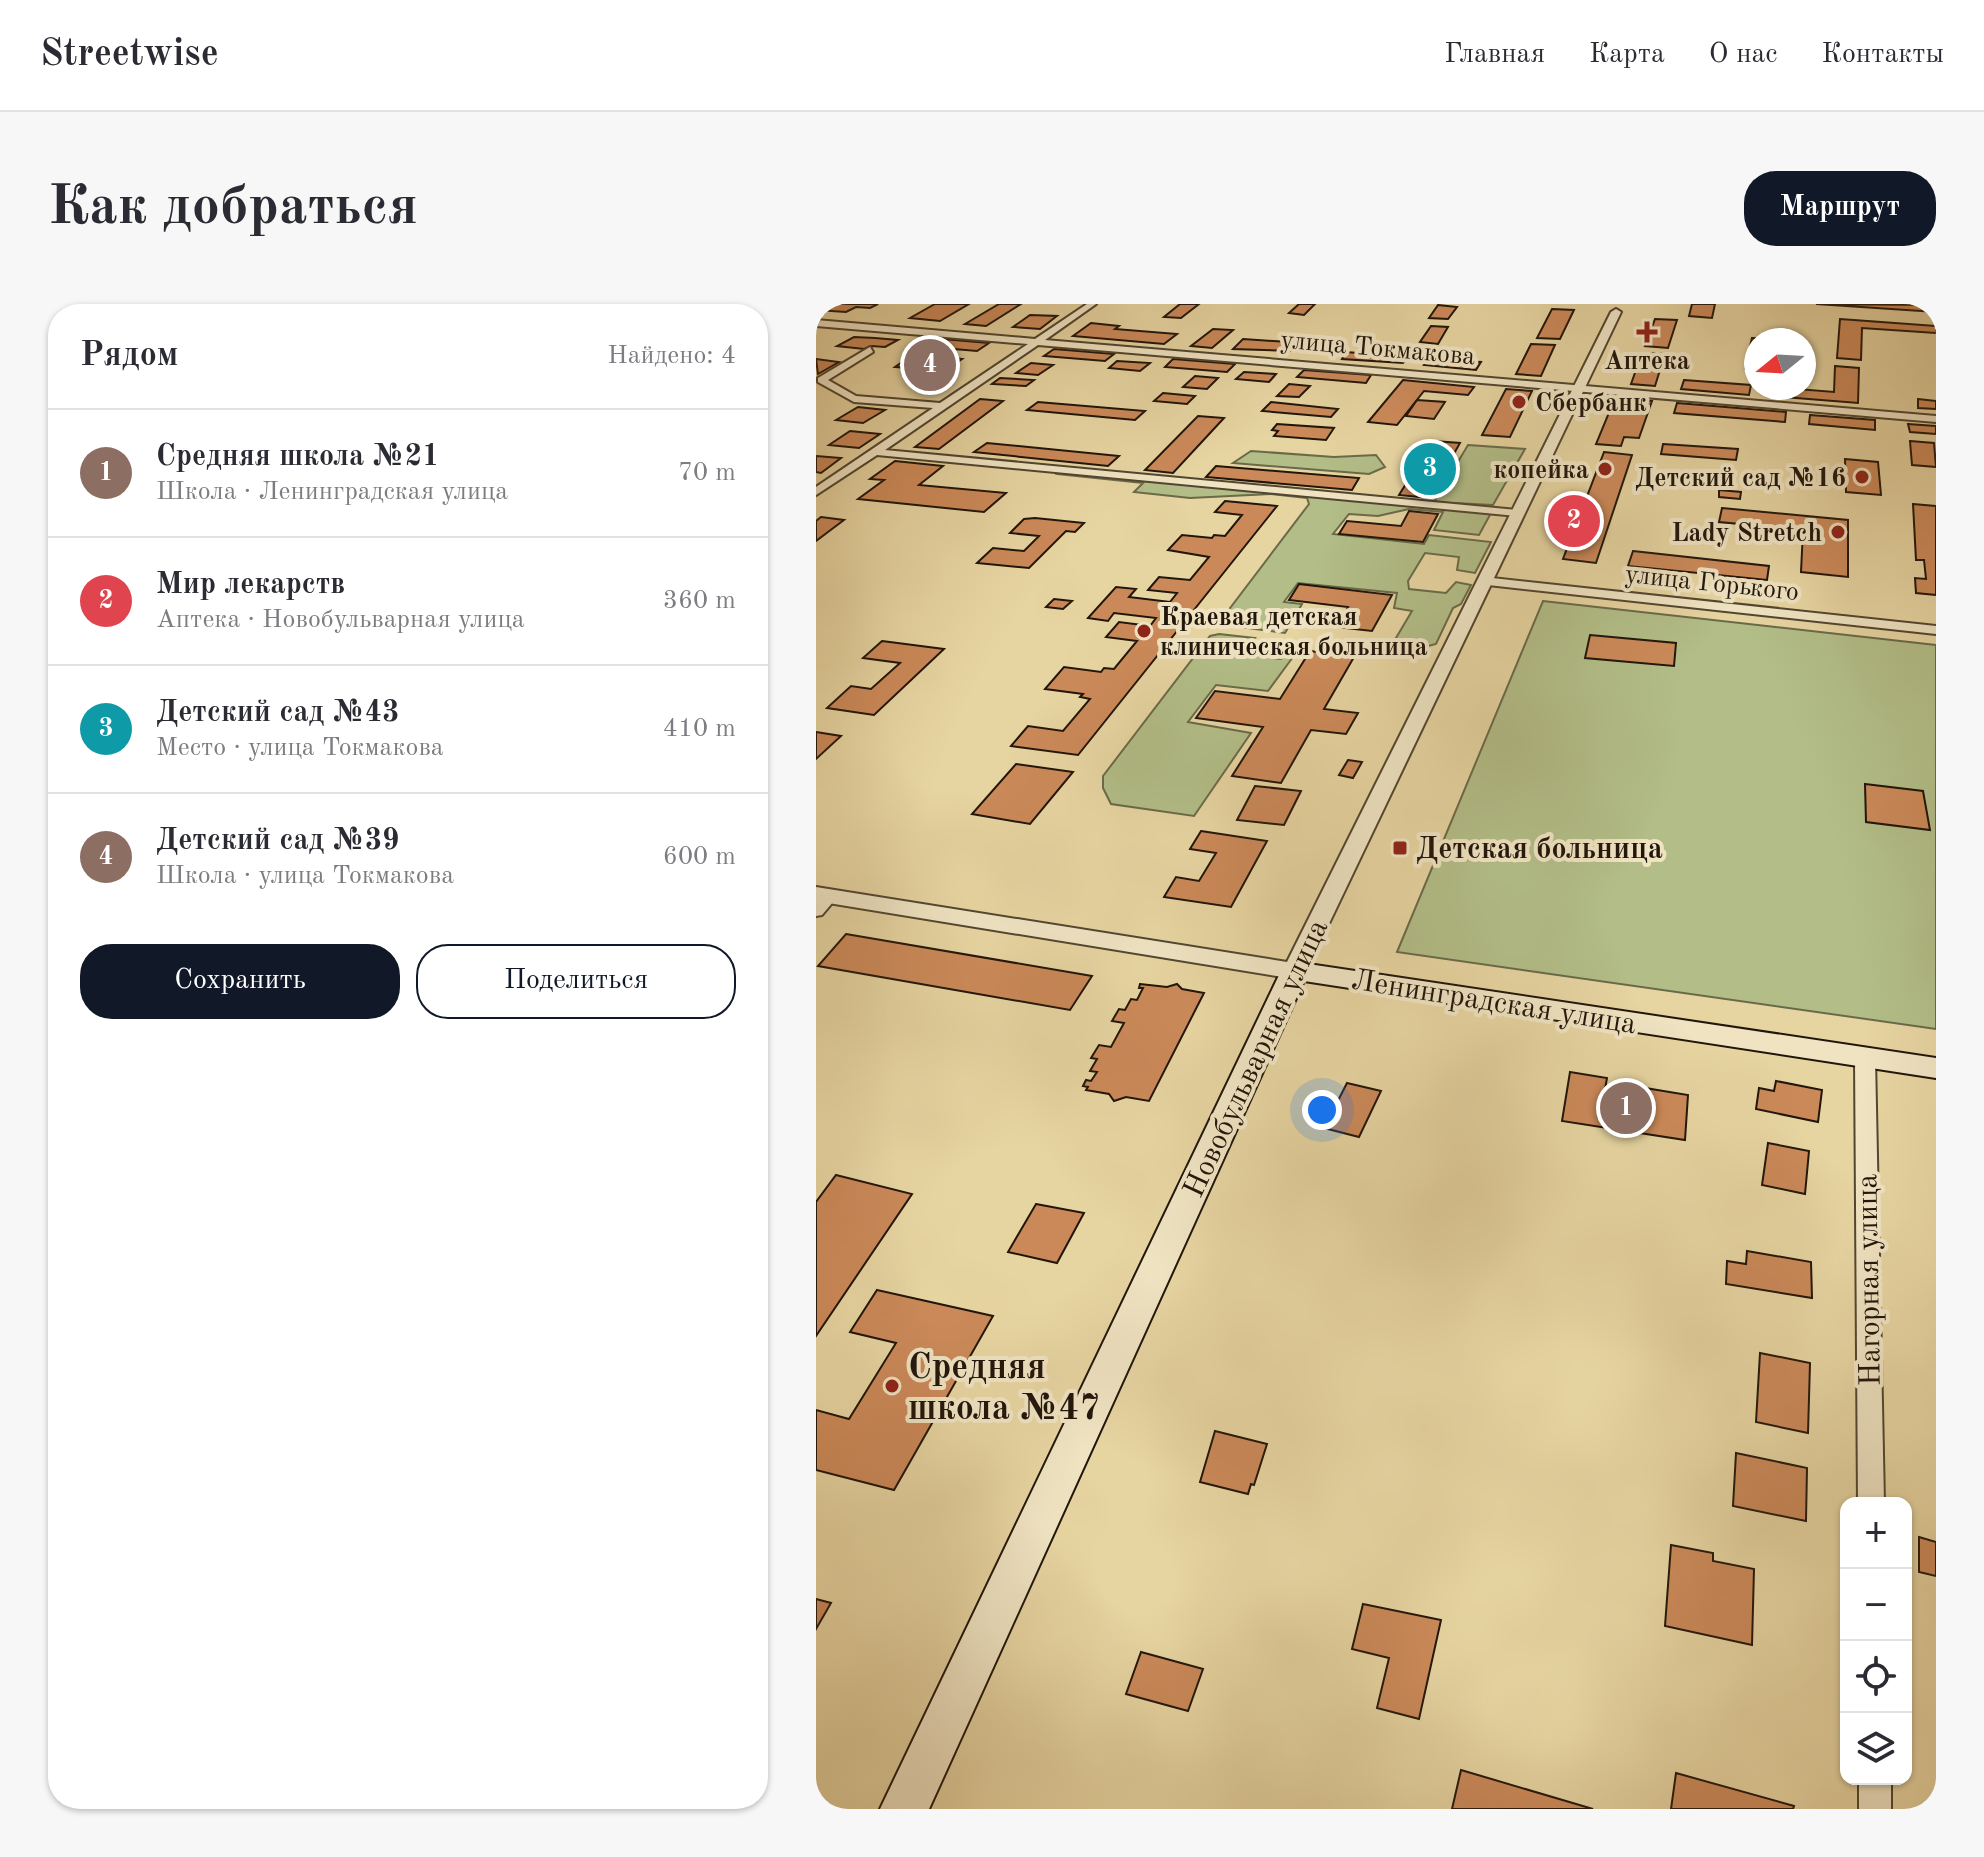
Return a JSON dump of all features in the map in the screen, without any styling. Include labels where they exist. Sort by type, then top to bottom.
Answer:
[{"type":"main road","name":"Ленинградская улица","points":[[1295,971],[1936,1068]]},
{"type":"main road","name":"Новобульварная улица","points":[[904,1809],[1295,971]]},
{"type":"street","points":[[816,492],[1092,304]]},
{"type":"street","name":"Новобульварная улица","points":[[1295,971],[1617,308]]},
{"type":"street","name":"улица Токмакова","points":[[816,323],[1043,340],[1936,419]]},
{"type":"street","points":[[870,350],[821,380],[854,399],[944,406]]},
{"type":"street","points":[[877,452],[1517,513]]},
{"type":"street","name":"улица Горького","points":[[1483,581],[1936,630]]},
{"type":"street","name":"Ленинградская улица","points":[[820,900],[1295,971]]},
{"type":"street","name":"Нагорная улица","points":[[1865,1057],[1871,1497]]},
{"type":"street","points":[[1875,1785],[1875,1809]]},
{"type":"green space","points":[[1468,445],[1525,449],[1493,505],[1434,502]]},
{"type":"green space","points":[[1251,451],[1334,457],[1376,455],[1385,467],[1369,474],[1233,463]]},
{"type":"green space","points":[[1060,471],[1491,513],[1479,535],[1434,530],[1443,512],[1409,509],[1378,516],[1349,514],[1333,534],[1424,544],[1429,535],[1491,542],[1475,573],[1457,570],[1459,557],[1425,553],[1408,581],[1409,589],[1446,593],[1456,582],[1471,585],[1461,604],[1453,608],[1436,644],[1409,651],[1390,648],[1412,611],[1394,608],[1397,593],[1298,583],[1284,602],[1302,604],[1285,633],[1218,624],[1309,504],[1307,498],[1271,494],[1190,498],[1134,492],[1143,483],[1057,474]]},
{"type":"green space","points":[[1543,601],[1936,645],[1936,1029],[1397,952]]},
{"type":"green space","points":[[1210,636],[1255,638],[1241,654],[1281,659],[1284,655],[1293,657],[1268,691],[1216,685],[1188,722],[1251,733],[1194,816],[1111,804],[1103,788],[1103,776]]},
{"type":"building","points":[[816,304],[878,304],[870,308],[856,307],[846,312],[816,310]]},
{"type":"building","points":[[935,304],[969,304],[940,321],[910,318]]},
{"type":"building","points":[[999,304],[1021,304],[986,326],[965,324]]},
{"type":"building","points":[[1180,304],[1199,304],[1181,318],[1164,317]]},
{"type":"building","points":[[1299,304],[1315,304],[1304,315],[1289,313]]},
{"type":"building","points":[[1692,304],[1715,304],[1712,318],[1689,316]]},
{"type":"building","points":[[1816,304],[1936,305],[1936,312]]},
{"type":"building","points":[[1438,305],[1457,307],[1448,319],[1429,318]]},
{"type":"building","points":[[1552,309],[1574,310],[1560,339],[1537,338]]},
{"type":"building","points":[[1030,315],[1057,316],[1040,329],[1013,327]]},
{"type":"building","points":[[1655,319],[1677,320],[1668,348],[1645,346]]},
{"type":"building","points":[[1840,319],[1936,326],[1936,333],[1862,328],[1861,360],[1837,358]]},
{"type":"building","points":[[1091,323],[1119,326],[1115,329],[1177,334],[1164,344],[1073,336]]},
{"type":"building","points":[[1431,326],[1448,327],[1438,344],[1420,342]]},
{"type":"building","points":[[1213,329],[1233,330],[1212,348],[1191,346]]},
{"type":"building","points":[[854,337],[898,340],[885,347],[864,349],[837,346]]},
{"type":"building","points":[[931,338],[989,343],[977,351],[918,346]]},
{"type":"building","points":[[1243,339],[1331,341],[1322,352],[1233,349]]},
{"type":"building","points":[[1531,344],[1555,345],[1541,376],[1516,374]]},
{"type":"building","points":[[1054,349],[1114,354],[1105,361],[1044,356]]},
{"type":"building","points":[[1346,352],[1407,357],[1403,363],[1342,359]]},
{"type":"building","points":[[1642,353],[1665,354],[1655,386],[1631,384]]},
{"type":"building","points":[[1431,356],[1481,362],[1476,370],[1424,365]]},
{"type":"building","points":[[939,357],[962,359],[937,376],[913,373],[921,369],[895,367],[908,358],[931,362]]},
{"type":"building","points":[[816,359],[839,362],[818,374]]},
{"type":"building","points":[[1173,359],[1235,364],[1227,372],[1165,367]]},
{"type":"building","points":[[1117,361],[1150,363],[1140,371],[1109,368]]},
{"type":"building","points":[[1031,363],[1053,365],[1038,375],[1016,373]]},
{"type":"building","points":[[1835,366],[1859,368],[1858,403],[1816,400],[1816,391],[1834,392]]},
{"type":"building","points":[[1304,370],[1371,375],[1366,383],[1297,377]]},
{"type":"building","points":[[1244,372],[1276,374],[1269,382],[1236,379]]},
{"type":"building","points":[[1195,376],[1218,378],[1207,389],[1183,387]]},
{"type":"building","points":[[1000,378],[1034,380],[1026,386],[992,384]]},
{"type":"building","points":[[1403,380],[1474,387],[1468,395],[1424,391],[1397,425],[1368,422]]},
{"type":"building","points":[[1684,380],[1744,384],[1744,395],[1681,389]]},
{"type":"building","points":[[1289,384],[1310,386],[1299,397],[1277,396]]},
{"type":"building","points":[[1506,389],[1532,391],[1510,437],[1482,435]]},
{"type":"building","points":[[1163,393],[1195,396],[1187,404],[1154,401]]},
{"type":"building","points":[[1615,398],[1652,401],[1639,438],[1624,437],[1621,446],[1596,444]]},
{"type":"building","points":[[980,399],[1003,401],[939,449],[915,447]]},
{"type":"building","points":[[1918,399],[1936,401],[1936,409],[1918,408]]},
{"type":"building","points":[[1417,400],[1445,402],[1434,419],[1406,416]]},
{"type":"building","points":[[1038,402],[1145,411],[1135,420],[1027,410]]},
{"type":"building","points":[[1271,402],[1338,409],[1331,417],[1262,411]]},
{"type":"building","points":[[1677,403],[1786,412],[1785,422],[1674,413]]},
{"type":"building","points":[[858,407],[885,410],[863,423],[836,420]]},
{"type":"building","points":[[1810,415],[1875,420],[1875,430],[1809,424]]},
{"type":"building","points":[[1198,416],[1224,418],[1173,473],[1145,470]]},
{"type":"building","points":[[1277,424],[1334,428],[1326,440],[1274,436],[1278,431],[1272,430]]},
{"type":"building","points":[[1908,424],[1936,426],[1936,434],[1910,432]]},
{"type":"building","points":[[850,431],[880,434],[859,448],[829,445]]},
{"type":"building","points":[[1433,441],[1460,443],[1429,498],[1399,495]]},
{"type":"building","points":[[1910,441],[1934,443],[1936,467],[1912,465]]},
{"type":"building","points":[[987,443],[1119,456],[1108,466],[974,452]]},
{"type":"building","points":[[1663,444],[1738,449],[1736,460],[1661,454]]},
{"type":"building","points":[[1604,452],[1632,455],[1596,563],[1563,559]]},
{"type":"building","points":[[816,456],[841,458],[821,473],[816,472]]},
{"type":"building","name":"Детский сад №16","points":[[1845,459],[1878,462],[1881,495],[1846,492]]},
{"type":"building","points":[[895,461],[943,466],[919,485],[1006,493],[984,512],[858,499],[884,480],[870,479]]},
{"type":"building","points":[[1216,466],[1359,478],[1352,490],[1206,477]]},
{"type":"building","points":[[1719,490],[1741,492],[1740,499],[1719,497]]},
{"type":"building","name":"Краевая детская клиническая больница","points":[[1225,501],[1277,506],[1078,755],[1011,746],[1028,726],[1063,731],[1090,699],[1080,697],[1083,694],[1045,689],[1064,667],[1101,672],[1104,668],[1114,669],[1137,641],[1106,637],[1119,622],[1150,626],[1156,618],[1114,613],[1108,621],[1088,618],[1116,587],[1136,589],[1129,597],[1170,602],[1177,593],[1148,590],[1159,577],[1190,580],[1209,557],[1168,550],[1182,535],[1225,536],[1242,515],[1215,512]]},
{"type":"building","points":[[1913,504],[1936,506],[1936,595],[1916,593],[1915,578],[1926,579],[1924,560],[1916,560]]},
{"type":"building","points":[[1722,508],[1848,520],[1848,577],[1801,572],[1803,530],[1719,522]]},
{"type":"building","name":"Краевая детская клиническая больница","points":[[1409,511],[1438,514],[1423,542],[1339,534],[1347,521],[1401,526]]},
{"type":"building","points":[[821,517],[844,520],[816,541],[816,521]]},
{"type":"building","points":[[1024,519],[1084,523],[1075,532],[1066,531],[1029,568],[977,563],[993,548],[1024,551],[1039,536],[1010,533]]},
{"type":"building","points":[[1633,551],[1769,566],[1767,580],[1628,566]]},
{"type":"building","name":"Краевая детская клиническая больница","points":[[1299,584],[1392,595],[1372,631],[1336,627],[1348,607],[1289,600]]},
{"type":"building","points":[[1054,599],[1072,601],[1063,609],[1046,607]]},
{"type":"building","points":[[1590,635],[1676,643],[1674,666],[1585,658]]},
{"type":"building","points":[[882,641],[944,649],[874,715],[827,708],[851,686],[871,689],[900,663],[863,658]]},
{"type":"building","name":"Краевая детская клиническая больница","points":[[1310,651],[1354,657],[1324,709],[1358,713],[1346,734],[1311,730],[1281,783],[1232,776],[1263,727],[1196,718],[1215,691],[1280,699]]},
{"type":"building","points":[[816,732],[841,736],[816,759]]},
{"type":"building","points":[[1348,760],[1362,762],[1353,778],[1339,775]]},
{"type":"building","points":[[1016,764],[1073,772],[1030,824],[972,814]]},
{"type":"building","points":[[1865,784],[1923,791],[1930,830],[1866,822]]},
{"type":"building","points":[[1255,786],[1301,791],[1284,825],[1237,820]]},
{"type":"building","points":[[1201,831],[1267,841],[1231,907],[1164,897],[1176,877],[1199,881],[1216,853],[1190,849]]},
{"type":"building","points":[[846,934],[1092,976],[1070,1010],[818,966]]},
{"type":"building","points":[[1140,984],[1167,987],[1177,984],[1182,989],[1204,993],[1149,1101],[1126,1097],[1114,1101],[1109,1094],[1086,1090],[1088,1087],[1083,1086],[1097,1072],[1090,1071],[1097,1059],[1091,1058],[1099,1045],[1111,1047],[1124,1023],[1112,1021],[1119,1009],[1125,1010],[1131,999],[1137,1000],[1143,988],[1139,988]]},
{"type":"building","points":[[1570,1072],[1607,1078],[1605,1089],[1644,1095],[1645,1088],[1688,1095],[1685,1140],[1562,1121]]},
{"type":"building","points":[[1776,1081],[1822,1090],[1818,1122],[1756,1109],[1759,1088],[1774,1091]]},
{"type":"building","points":[[1347,1083],[1381,1091],[1359,1137],[1324,1128]]},
{"type":"building","points":[[1768,1143],[1809,1151],[1805,1194],[1762,1185]]},
{"type":"building","points":[[836,1175],[912,1194],[816,1336],[816,1202]]},
{"type":"building","points":[[1036,1204],[1084,1213],[1057,1263],[1008,1252]]},
{"type":"building","points":[[1747,1251],[1811,1262],[1812,1298],[1726,1284],[1727,1261],[1746,1264]]},
{"type":"building","points":[[877,1290],[993,1316],[894,1490],[816,1470],[816,1410],[849,1419],[896,1343],[850,1332]]},
{"type":"building","points":[[1760,1353],[1810,1363],[1808,1433],[1756,1422]]},
{"type":"building","points":[[1215,1431],[1267,1444],[1254,1485],[1251,1484],[1248,1494],[1200,1482]]},
{"type":"building","points":[[1736,1453],[1807,1468],[1806,1521],[1733,1506]]},
{"type":"building","points":[[1919,1537],[1936,1542],[1936,1576],[1919,1572]]},
{"type":"building","points":[[1671,1545],[1713,1553],[1713,1561],[1754,1569],[1752,1645],[1665,1626]]},
{"type":"building","points":[[816,1599],[831,1603],[816,1629]]},
{"type":"building","points":[[1363,1604],[1441,1620],[1419,1719],[1377,1708],[1389,1658],[1352,1649]]},
{"type":"building","points":[[1141,1652],[1203,1669],[1188,1711],[1126,1694]]},
{"type":"building","points":[[1461,1770],[1593,1809],[1452,1809]]},
{"type":"building","points":[[1676,1773],[1794,1806],[1793,1809],[1671,1809]]},
{"type":"place","name":"Аптека","points":[[1647,332]]},
{"type":"place","name":"Детский сад №39","points":[[930,365]]},
{"type":"place","name":"Сбербанк","points":[[1519,402]]},
{"type":"place","name":"Детский сад №43","points":[[1430,469]]},
{"type":"place","name":"копейка","points":[[1605,469]]},
{"type":"place","name":"Детский сад №16","points":[[1862,477]]},
{"type":"place","name":"Мир лекарств","points":[[1574,521]]},
{"type":"place","name":"Lady Stretch","points":[[1838,532]]},
{"type":"place","name":"Краевая детская клиническая больница","points":[[1144,631]]},
{"type":"place","name":"Детская больница","points":[[1400,848]]},
{"type":"place","name":"Средняя школа №21","points":[[1626,1108]]},
{"type":"place","name":"Средняя школа №47","points":[[892,1386]]}]
